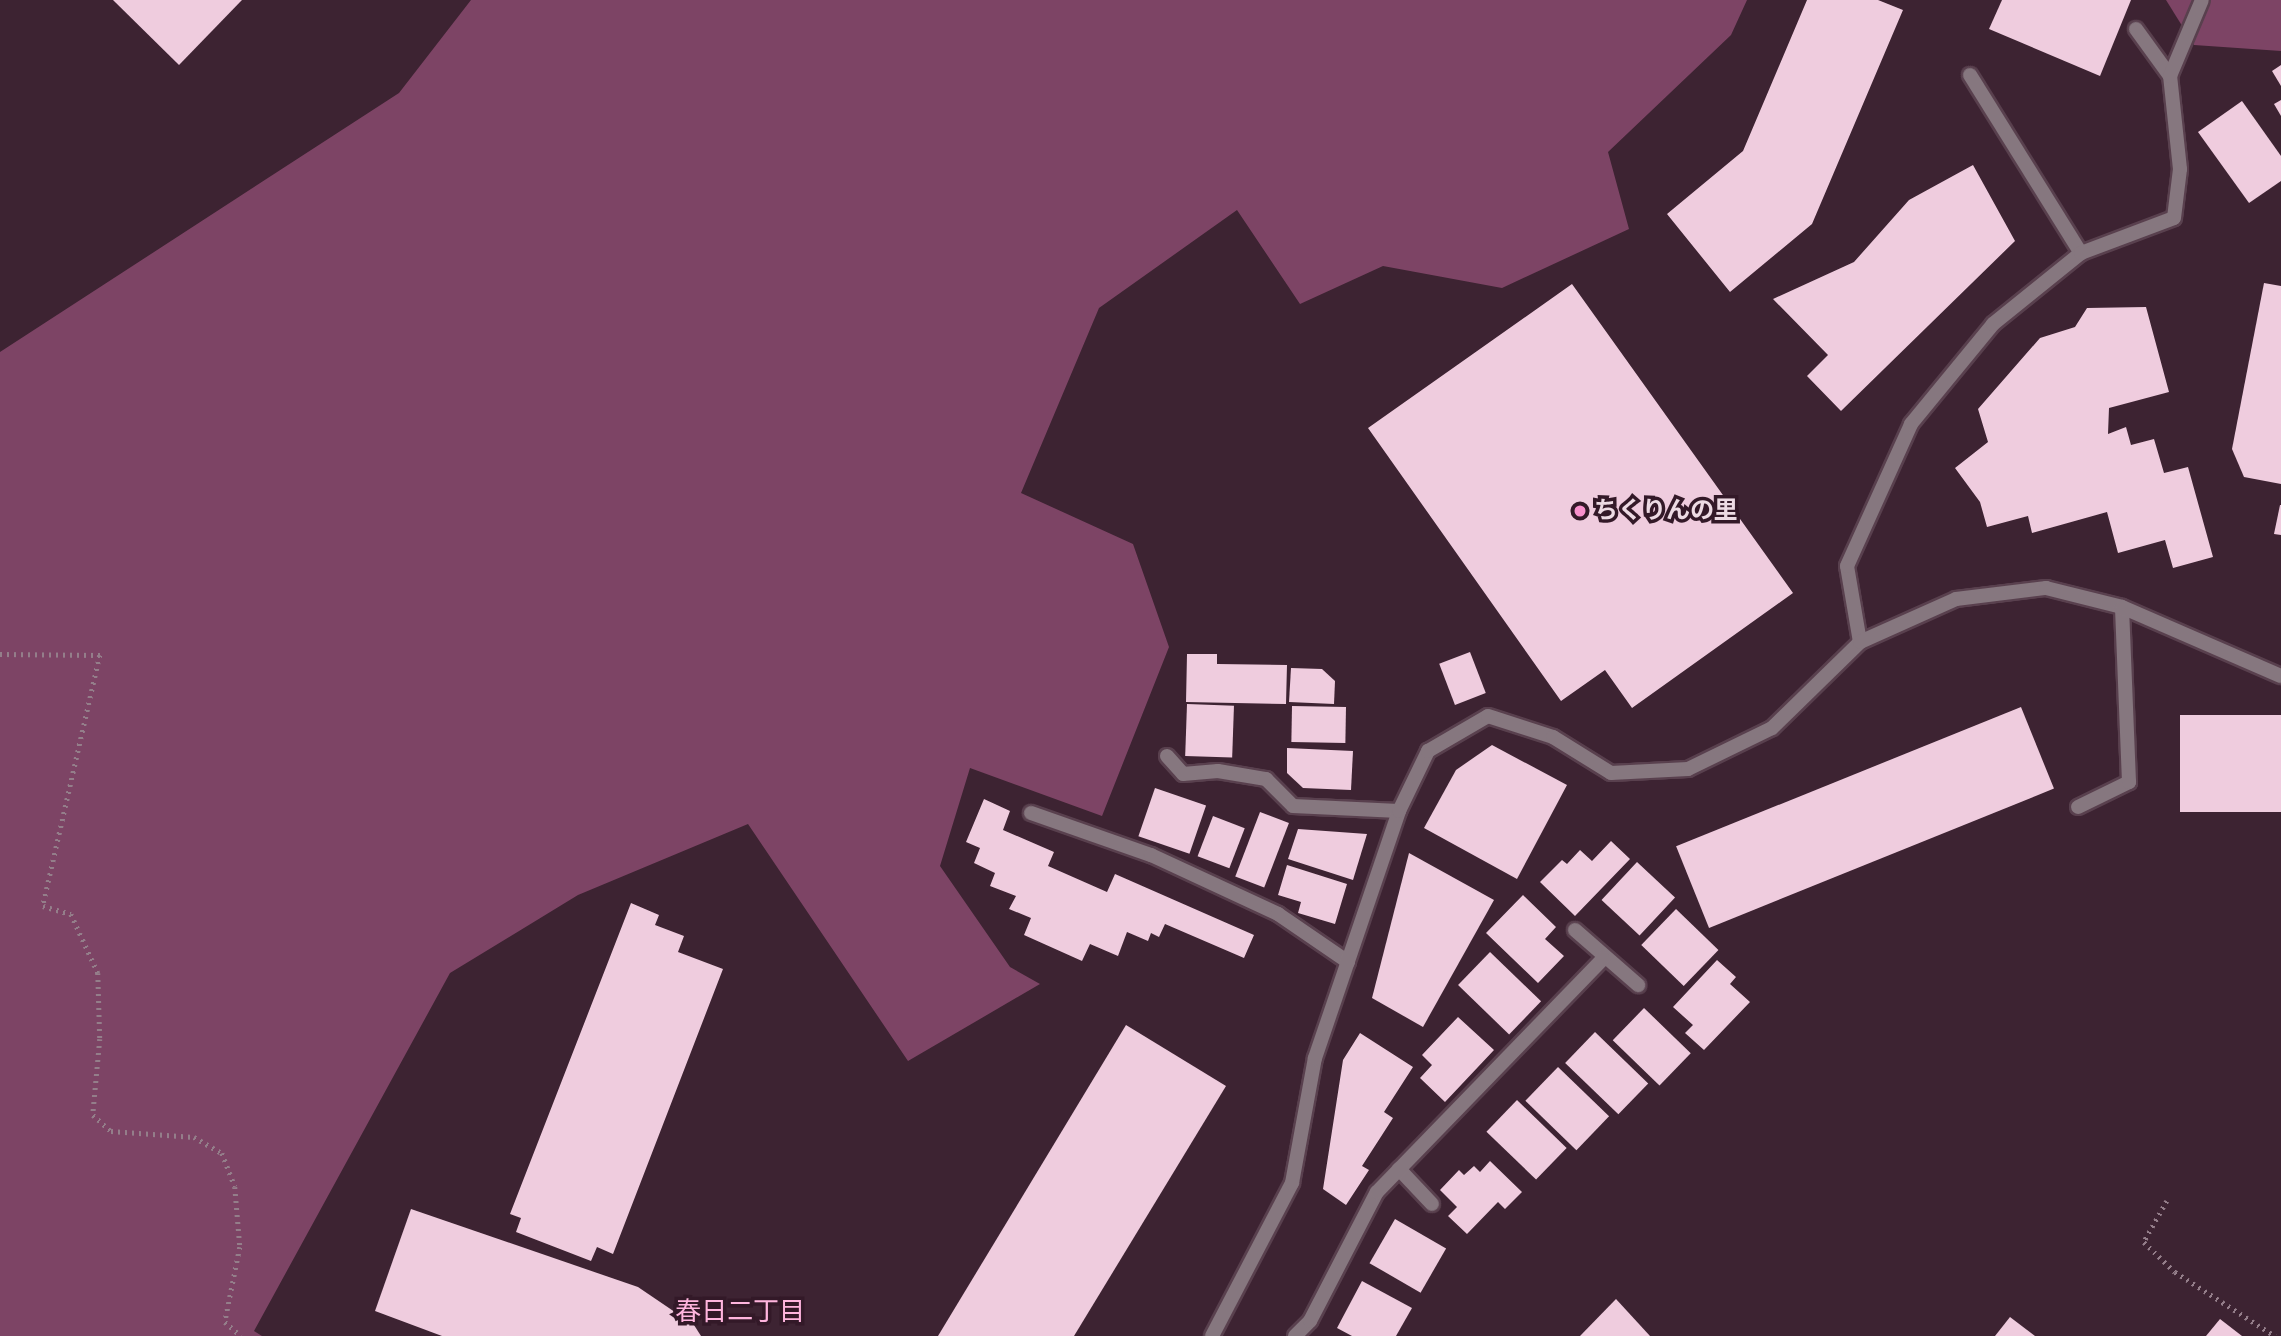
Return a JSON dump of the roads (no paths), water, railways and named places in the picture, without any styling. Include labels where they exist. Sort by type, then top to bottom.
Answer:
[{"type":"street","points":[[1860,642],[1847,566],[1911,424],[1993,324],[2081,253],[2174,218],[2180,169],[2170,76],[2202,0]]},
{"type":"street","points":[[2136,29],[2170,76]]},
{"type":"street","points":[[1970,75],[2081,253]]},
{"type":"street","points":[[1212,1336],[1292,1183],[1315,1058],[1399,811],[1428,751],[1488,716],[1553,737],[1611,773],[1688,769],[1772,728],[1860,642],[1956,599],[2046,587],[2122,607],[2281,676]]},
{"type":"street","points":[[2078,807],[2129,782],[2122,607]]},
{"type":"street","points":[[1167,756],[1183,774],[1218,771],[1266,779],[1293,806],[1399,811]]},
{"type":"street","points":[[1031,813],[1151,855],[1255,904],[1348,961]]},
{"type":"street","points":[[1575,930],[1603,958],[1638,985]]},
{"type":"street","points":[[1295,1336],[1310,1321],[1377,1192],[1603,958]]},
{"type":"street","points":[[1399,1169],[1432,1204]]},
{"type":"place","name":"ちくりんの里","points":[[1580,511]]},
{"type":"district","name":"春日二丁目","points":[[740,1312]]}]
